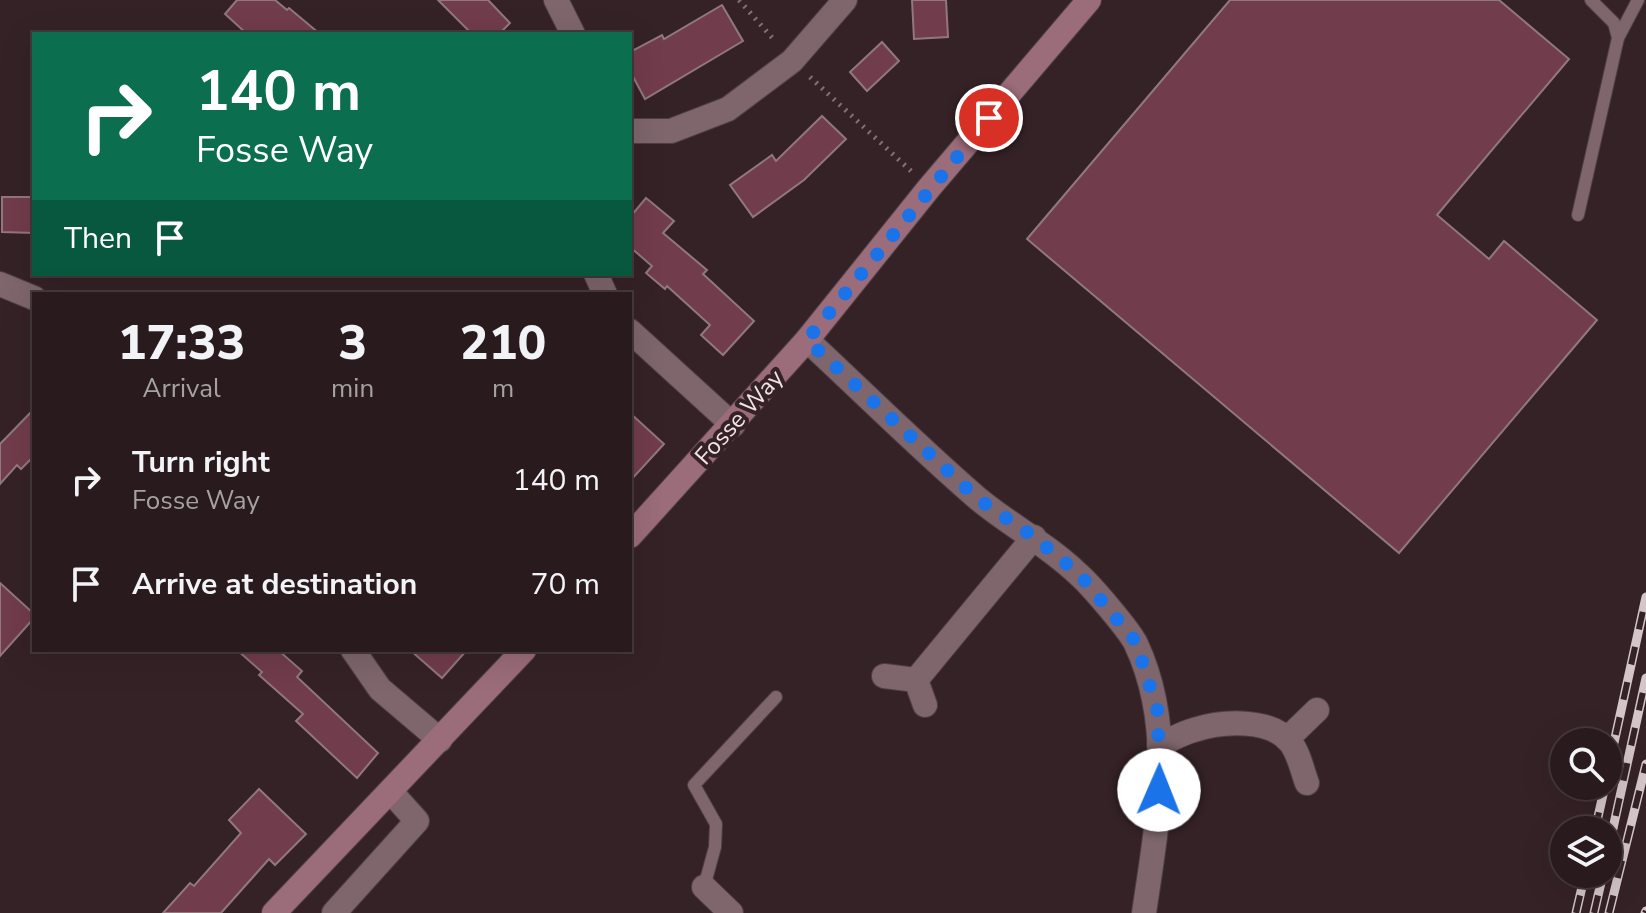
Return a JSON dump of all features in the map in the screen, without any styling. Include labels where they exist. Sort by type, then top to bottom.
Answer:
[{"type":"street","points":[[556,0],[572,32]]},
{"type":"street","points":[[632,131],[671,131],[728,109],[792,61],[845,0]]},
{"type":"street","name":"Fosse Way","points":[[632,534],[807,340],[929,188],[1089,0]]},
{"type":"street","points":[[0,284],[32,297]]},
{"type":"street","points":[[632,333],[733,425]]},
{"type":"street","points":[[807,340],[978,499],[1034,537],[1080,575],[1136,642],[1158,712],[1159,745],[1158,821],[1144,913]]},
{"type":"street","points":[[916,680],[1034,537]]},
{"type":"street","points":[[354,652],[380,689],[440,740]]},
{"type":"street","points":[[274,913],[522,652]]},
{"type":"street","points":[[884,676],[916,680]]},
{"type":"street","points":[[916,680],[925,705]]},
{"type":"street","points":[[1287,739],[1317,710]]},
{"type":"street","points":[[1159,745],[1195,729],[1229,724],[1268,728],[1293,746],[1307,783]]},
{"type":"street","points":[[334,913],[417,821],[391,792]]},
{"type":"street","points":[[704,887],[730,913]]},
{"type":"lane","points":[[1591,0],[1614,23],[1618,38]]},
{"type":"lane","points":[[1578,215],[1618,38],[1638,0]]},
{"type":"lane","points":[[704,887],[715,847],[716,824],[694,785],[776,697]]},
{"type":"path","points":[[739,0],[792,61],[929,188]]},
{"type":"building","points":[[237,0],[275,0],[318,32],[245,32],[225,14]]},
{"type":"building","points":[[438,0],[488,0],[510,23],[501,32],[470,32]]},
{"type":"building","points":[[912,0],[946,0],[948,37],[914,39]]},
{"type":"building","points":[[1230,0],[1499,0],[1569,59],[1437,215],[1489,259],[1504,241],[1597,320],[1399,553],[1027,239]]},
{"type":"building","points":[[722,5],[743,41],[645,99],[632,75],[632,51],[662,35],[664,39]]},
{"type":"building","points":[[882,42],[899,61],[867,91],[850,72]]},
{"type":"building","points":[[822,116],[846,139],[804,180],[753,217],[730,185],[772,155],[776,161]]},
{"type":"building","points":[[2,197],[32,197],[32,233],[2,232]]},
{"type":"building","points":[[646,198],[674,221],[663,233],[707,270],[703,274],[754,321],[723,355],[701,335],[710,325],[667,286],[665,289],[646,273],[652,266],[632,249],[632,215]]},
{"type":"building","points":[[32,411],[32,458],[21,469],[17,465],[0,484],[0,444]]},
{"type":"building","points":[[632,415],[664,444],[632,479]]},
{"type":"building","points":[[0,583],[32,612],[32,620],[0,656]]},
{"type":"building","points":[[239,652],[280,652],[302,671],[297,677],[378,753],[357,778],[296,721],[303,714],[259,675],[262,672]]},
{"type":"building","points":[[412,652],[465,652],[442,678]]},
{"type":"building","points":[[259,789],[306,834],[275,865],[269,859],[221,913],[163,913],[190,883],[194,886],[241,833],[229,820]]},
{"type":"railway","points":[[1617,728],[1646,597]]},
{"type":"railway","points":[[1616,816],[1646,678]]},
{"type":"railway","points":[[1609,913],[1646,764]]},
{"type":"railway","points":[[1598,816],[1602,800]]},
{"type":"railway","points":[[1576,913],[1582,888]]},
{"type":"railway","points":[[1594,913],[1600,888]]},
{"type":"route","points":[[989,118],[807,340],[978,499],[1034,537],[1080,575],[1136,642],[1158,712],[1159,790]]}]
